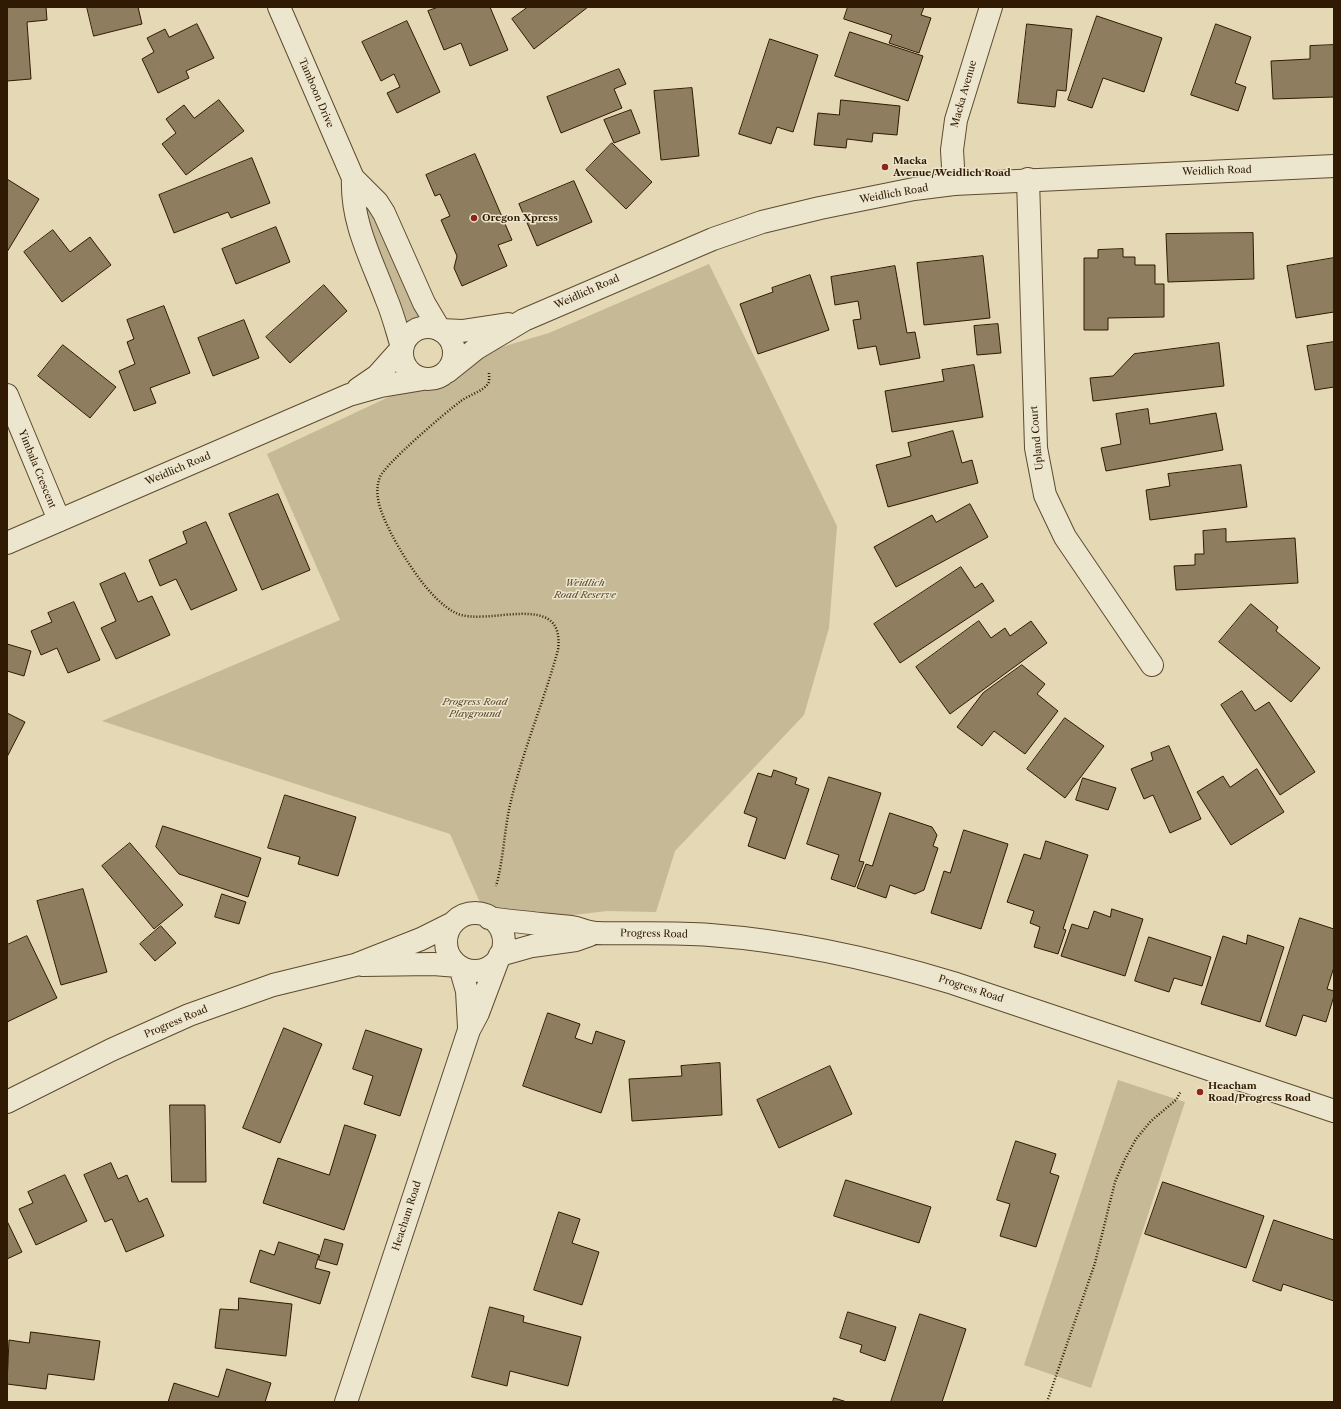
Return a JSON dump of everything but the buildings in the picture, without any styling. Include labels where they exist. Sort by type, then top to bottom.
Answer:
[{"type":"street","name":"Tamboon Drive","points":[[279,7],[353,178],[377,202],[384,213],[422,297],[441,330]]},
{"type":"street","name":"Macka Avenue","points":[[954,184],[952,150],[956,120],[991,7]]},
{"type":"street","name":"Weidlich Road","points":[[447,372],[477,348],[524,320],[713,239],[762,222],[864,198],[954,184],[1028,179],[1334,166]]},
{"type":"street","name":"Tamboon Drive","points":[[353,178],[352,195],[357,225],[395,320],[402,348]]},
{"type":"street","name":"Upland Court","points":[[1028,179],[1035,436],[1045,495],[1066,537],[1152,665]]},
{"type":"street","name":"Weidlich Road","points":[[441,330],[462,331],[486,328],[524,320]]},
{"type":"street","points":[[425,327],[441,330],[452,342],[454,358],[447,372],[440,377],[423,379],[409,371],[402,357],[402,348],[410,334],[417,329],[425,327]]},
{"type":"street","name":"Weidlich Road","points":[[349,395],[377,376],[402,348]]},
{"type":"street","name":"Weidlich Road","points":[[7,543],[349,395],[381,386],[423,379]]},
{"type":"street","name":"Yimbala Crescent","points":[[7,395],[58,520]]},
{"type":"street","points":[[469,914],[479,914],[496,923],[503,938],[500,956],[494,964],[477,971],[468,971],[459,967],[451,959],[447,950],[446,941],[448,931],[453,923],[460,917],[469,914]]},
{"type":"street","name":"Progress Road","points":[[489,918],[520,923],[573,927],[595,933],[666,933],[759,940],[816,949],[908,969],[1334,1111]]},
{"type":"street","name":"Progress Road","points":[[7,1102],[111,1050],[189,1015],[273,985],[355,965],[421,939],[453,923]]},
{"type":"street","name":"Progress Road","points":[[500,956],[546,943],[576,940],[595,933]]},
{"type":"street","name":"Heacham Road","points":[[346,1402],[469,1030],[478,1013],[500,956]]},
{"type":"street","name":"Progress Road","points":[[355,965],[433,964],[459,967]]},
{"type":"street","name":"Heacham Road","points":[[459,967],[467,991],[469,1030]]},
{"type":"path","points":[[488,374],[490,378],[487,385],[451,409],[388,464],[380,476],[377,492],[382,512],[404,555],[430,592],[448,608],[467,618],[510,614],[547,617],[555,623],[557,628],[559,635],[558,650],[516,781],[506,824],[501,865],[496,886]]},
{"type":"path","points":[[1047,1402],[1094,1263],[1115,1182],[1136,1138],[1151,1122],[1176,1100],[1181,1091]]},
{"type":"green space","points":[[369,203],[426,316],[403,326],[360,207]]},
{"type":"green space","name":"Weidlich Road Reserve","points":[[709,264],[837,526],[829,628],[804,715],[675,851],[656,912],[607,911],[565,916],[491,909],[481,905],[450,834],[102,721],[340,620],[267,454],[393,395],[405,391],[446,386],[454,380],[469,362],[495,349],[549,333]]},
{"type":"green space","points":[[1118,1080],[1185,1102],[1091,1388],[1024,1365]]},
{"type":"place","name":"Macka Avenue/Weidlich Road","points":[[885,167]]},
{"type":"place","name":"Oregon Xpress","points":[[474,218]]},
{"type":"place","name":"Heacham Road/Progress Road","points":[[1200,1092]]},
{"type":"park label","name":"Progress Road Playground","points":[[475,708]]}]
